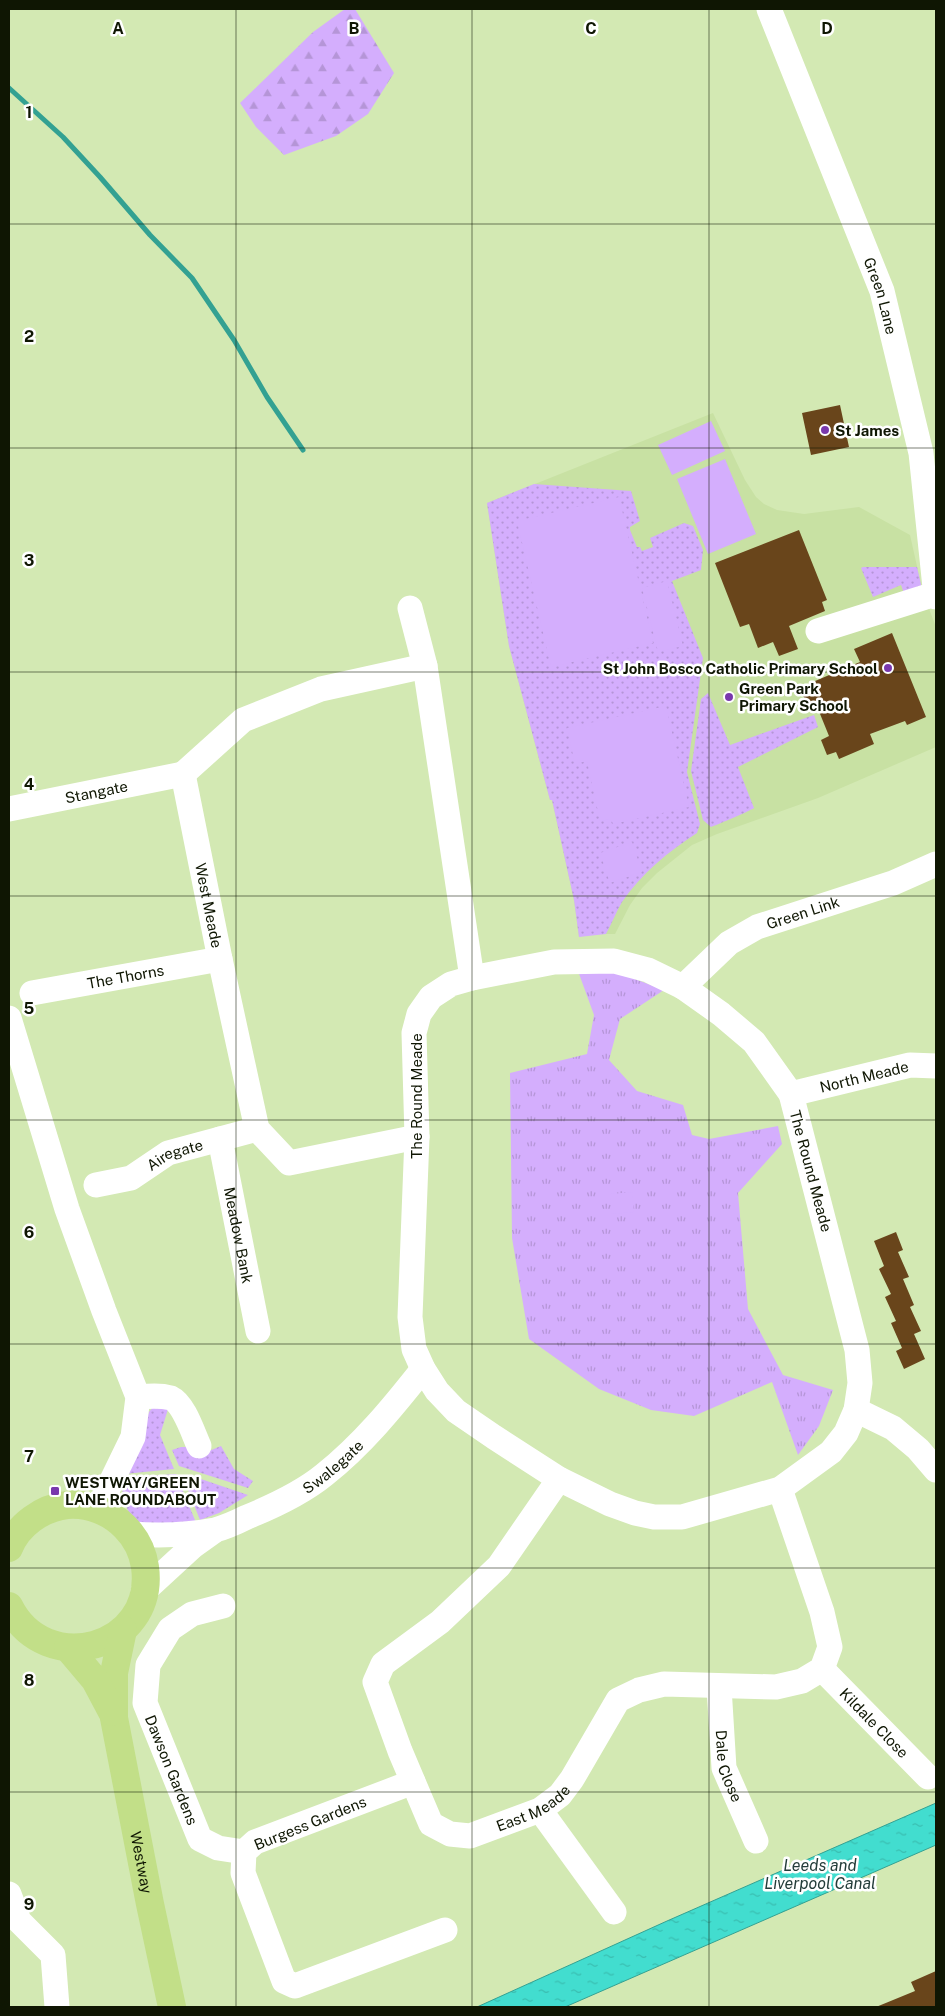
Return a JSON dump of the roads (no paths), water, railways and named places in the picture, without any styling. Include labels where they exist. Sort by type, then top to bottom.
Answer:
[{"type":"main road","points":[[9,1606],[14,1616],[16,1627],[42,1641],[58,1647],[75,1649],[97,1645],[123,1630],[134,1616],[142,1600],[146,1577],[143,1557],[132,1534],[116,1518],[98,1509],[83,1505],[67,1505],[49,1509],[32,1518],[12,1533]]},
{"type":"main road","name":"Westway","points":[[123,1630],[114,1673],[114,1718],[172,2007]]},
{"type":"main road","name":"Westway","points":[[68,1648],[95,1680],[114,1718]]},
{"type":"street","name":"Green Lane","points":[[769,9],[882,291],[921,453],[936,596]]},
{"type":"street","points":[[818,631],[936,596]]},
{"type":"street","points":[[410,608],[424,666],[472,978]]},
{"type":"street","points":[[183,774],[243,720],[321,689],[424,666]]},
{"type":"street","name":"Stangate","points":[[9,809],[183,774]]},
{"type":"street","name":"West Meade","points":[[183,774],[220,958],[258,1129]]},
{"type":"street","name":"Green Link","points":[[683,987],[729,944],[757,927],[893,883],[936,864]]},
{"type":"street","name":"The Thorns","points":[[32,993],[220,958]]},
{"type":"street","name":"The Round Meade","points":[[614,961],[648,970],[683,987],[721,1014],[754,1042],[791,1094],[857,1350],[860,1383],[856,1410],[846,1433],[831,1452],[780,1489],[682,1517],[654,1517],[635,1513],[610,1504],[559,1479],[494,1437],[456,1411],[437,1391],[423,1369],[414,1348],[410,1317],[417,1137],[414,1033],[420,1014],[431,997],[451,984],[472,978],[554,962],[614,961]]},
{"type":"street","points":[[9,1018],[67,1209],[138,1397],[133,1437],[98,1509]]},
{"type":"street","name":"North Meade","points":[[791,1094],[910,1064],[936,1066]]},
{"type":"street","points":[[258,1129],[289,1162],[417,1137]]},
{"type":"street","name":"Airegate","points":[[96,1185],[131,1178],[168,1153],[258,1129]]},
{"type":"street","name":"Meadow Bank","points":[[220,1139],[258,1331]]},
{"type":"street","name":"Swalegate","points":[[143,1592],[193,1546],[216,1530],[267,1509],[296,1494],[324,1476],[374,1428],[423,1369]]},
{"type":"street","points":[[138,1397],[156,1396],[172,1399],[184,1413],[199,1446]]},
{"type":"street","points":[[856,1410],[893,1428],[918,1449],[936,1470]]},
{"type":"street","name":"East Meade","points":[[559,1479],[499,1566],[440,1622],[383,1664],[375,1682],[430,1824],[450,1834],[470,1836],[540,1810],[560,1795],[572,1779],[618,1700],[639,1690],[664,1684],[776,1688],[802,1681],[822,1669]]},
{"type":"street","points":[[780,1489],[822,1612],[830,1647],[822,1669]]},
{"type":"street","name":"Swalegate","points":[[132,1534],[159,1536],[216,1530]]},
{"type":"street","name":"Dawson Gardens","points":[[222,1606],[192,1614],[170,1629],[148,1665],[145,1703],[200,1839],[218,1848],[244,1852]]},
{"type":"street","name":"Kildale Close","points":[[822,1669],[928,1777]]},
{"type":"street","name":"Dale Close","points":[[719,1687],[724,1768],[756,1840]]},
{"type":"street","name":"Burgess Gardens","points":[[413,1782],[255,1842],[244,1852],[244,1873],[284,1981],[295,1986],[445,1930]]},
{"type":"street","points":[[540,1810],[614,1912]]},
{"type":"street","points":[[9,1894],[19,1921],[53,1954],[57,2007]]},
{"type":"water","name":"Leeds and Liverpool Canal","points":[[936,1803],[936,1845],[565,2007],[477,2007],[667,1921]]},
{"type":"waterway","points":[[9,88],[63,137],[150,235],[192,278],[234,340],[267,397],[303,450]]},
{"type":"place","name":"St James","points":[[825,430]]},
{"type":"place","name":"St John Bosco Catholic Primary School","points":[[888,668]]},
{"type":"place","name":"Green Park Primary School","points":[[729,697]]},
{"type":"place","name":"WESTWAY/GREEN LANE ROUNDABOUT","points":[[55,1491]]}]
